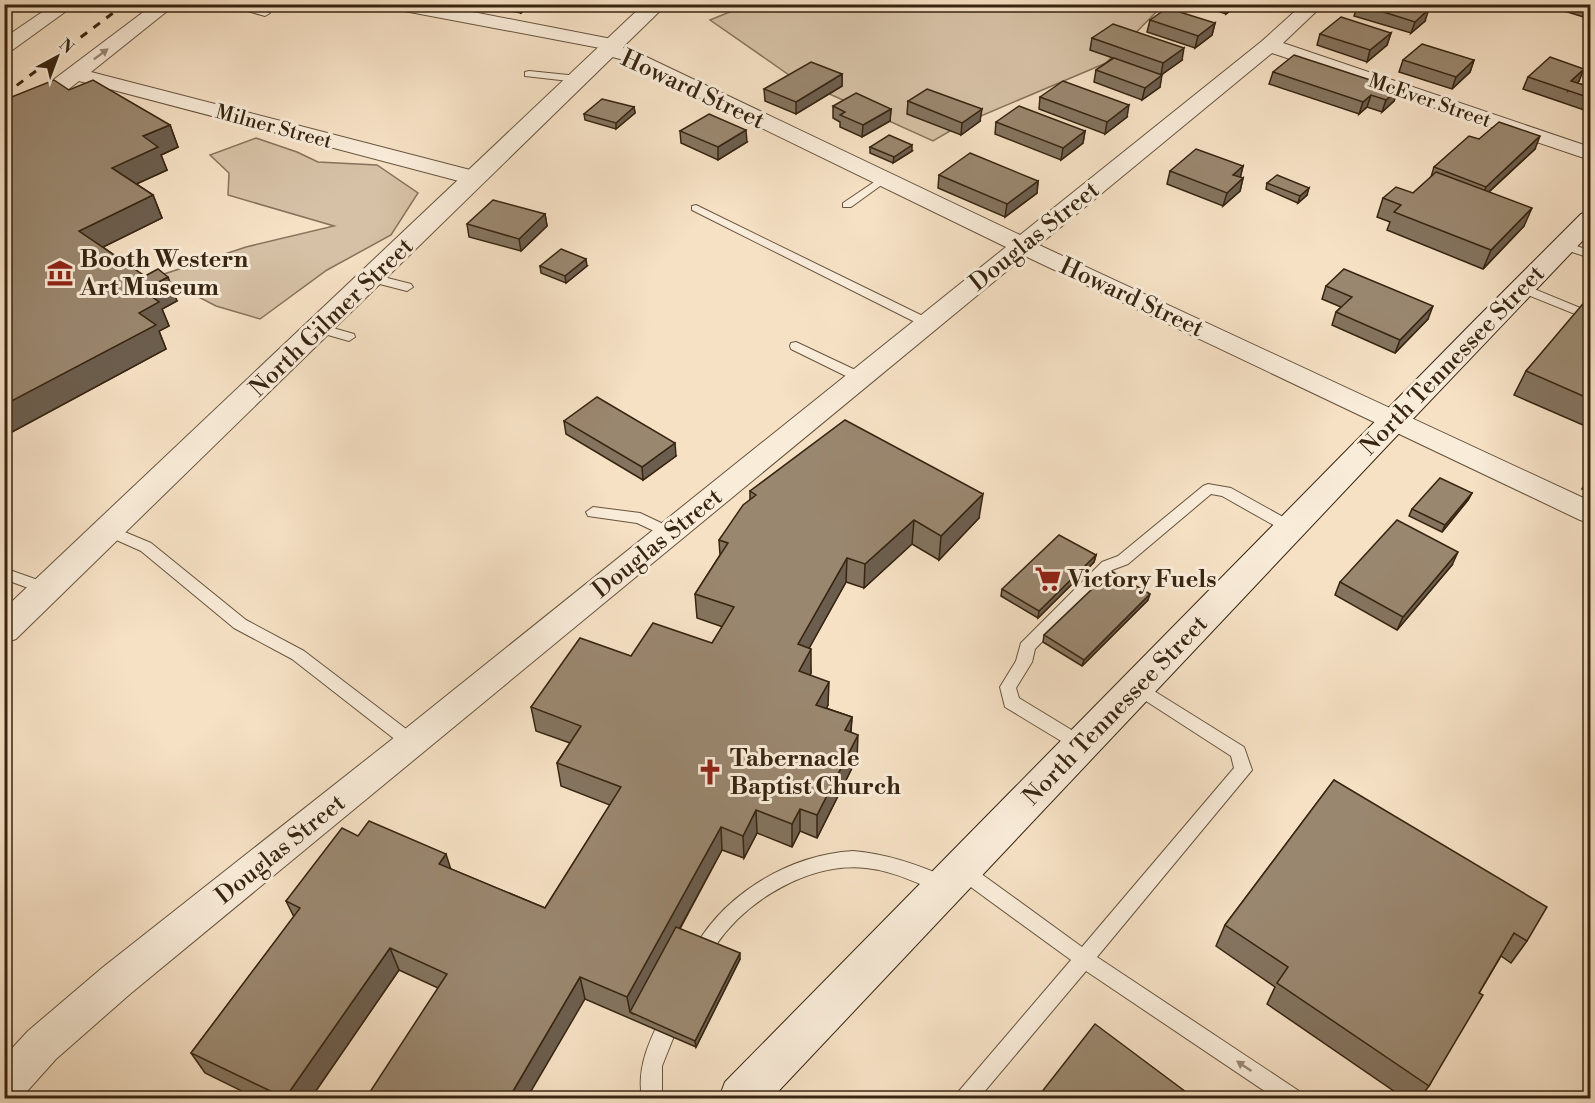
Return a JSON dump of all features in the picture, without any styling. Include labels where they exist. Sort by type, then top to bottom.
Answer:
[{"type":"main road","name":"North Gilmer Street","points":[[4,630],[657,4]]},
{"type":"main road","name":"North Tennessee Street","points":[[741,1098],[955,879],[1393,418],[1522,288],[1577,250],[1590,219]]},
{"type":"street","points":[[4,47],[67,4]]},
{"type":"street","points":[[4,128],[167,4]]},
{"type":"street","name":"Howard Street","points":[[399,4],[612,47],[1023,246],[1393,418],[1590,513]]},
{"type":"street","name":"Douglas Street","points":[[4,1087],[42,1045],[116,981],[861,378],[1269,45],[1316,4]]},
{"type":"street","name":"McEver Street","points":[[1269,45],[1590,154]]},
{"type":"street","name":"Milner Street","points":[[75,74],[474,178]]},
{"type":"lane","points":[[227,4],[265,13]]},
{"type":"lane","points":[[529,74],[578,79]]},
{"type":"lane","points":[[847,205],[883,179]]},
{"type":"lane","points":[[696,208],[927,323]]},
{"type":"lane","points":[[372,278],[407,287]]},
{"type":"lane","points":[[1522,288],[1590,316]]},
{"type":"lane","points":[[319,328],[349,337]]},
{"type":"lane","points":[[796,346],[861,378]]},
{"type":"lane","points":[[1082,745],[1011,702],[1008,687],[1024,662],[1027,647],[1107,566],[1123,560],[1208,489],[1226,492],[1289,527]]},
{"type":"lane","points":[[593,512],[640,518],[669,533]]},
{"type":"lane","points":[[108,530],[146,547],[240,624],[298,655],[412,743]]},
{"type":"lane","points":[[4,573],[47,589]]},
{"type":"lane","points":[[966,1098],[1243,770],[1238,752],[1138,687]]},
{"type":"lane","points":[[690,980],[710,938],[738,908],[772,884],[805,869],[840,860],[877,863],[955,879],[1084,959],[1293,1098]]},
{"type":"lane","points":[[652,1098],[650,1090],[652,1067],[659,1042],[679,1000]]},
{"type":"shaded area","points":[[749,4],[1160,4],[1161,7],[1106,63],[962,124],[933,141],[792,77],[710,20]]},
{"type":"shaded area","points":[[256,138],[318,162],[377,165],[418,193],[391,235],[327,270],[260,319],[216,306],[158,276],[246,247],[334,226],[228,195],[229,173],[210,155]]},
{"type":"building","points":[[1358,4],[1413,4],[1429,9],[1415,22]]},
{"type":"building","points":[[1167,8],[1215,23],[1198,36],[1150,20]]},
{"type":"building","points":[[1341,17],[1391,33],[1370,50],[1320,34]]},
{"type":"building","points":[[1113,24],[1184,48],[1163,63],[1092,38]]},
{"type":"building","points":[[1422,44],[1474,60],[1456,77],[1403,60]]},
{"type":"building","points":[[1294,55],[1398,89],[1386,100],[1371,95],[1363,102],[1273,72]]},
{"type":"building","points":[[1550,57],[1584,69],[1571,81],[1590,87],[1590,98],[1528,77]]},
{"type":"building","points":[[1114,58],[1162,75],[1145,88],[1096,70]]},
{"type":"building","points":[[811,62],[842,74],[796,102],[764,89]]},
{"type":"building","name":"Booth Western Art Museum","points":[[54,80],[69,90],[93,80],[170,125],[143,136],[158,147],[112,168],[153,195],[79,231],[145,276],[158,269],[168,277],[143,290],[159,302],[139,313],[156,325],[4,405],[4,100]]},
{"type":"building","points":[[1063,81],[1129,105],[1107,122],[1040,97]]},
{"type":"building","points":[[927,89],[982,109],[962,123],[908,101]]},
{"type":"building","points":[[856,93],[891,109],[863,125],[840,115],[845,112],[833,106]]},
{"type":"building","points":[[602,99],[634,107],[616,123],[584,114]]},
{"type":"building","points":[[1019,106],[1085,131],[1063,148],[996,122]]},
{"type":"building","points":[[709,114],[746,130],[718,147],[680,131]]},
{"type":"building","points":[[1499,122],[1540,136],[1486,187],[1434,167],[1469,136],[1479,139]]},
{"type":"building","points":[[889,135],[912,145],[894,157],[870,147]]},
{"type":"building","points":[[1196,149],[1243,166],[1233,175],[1243,178],[1227,193],[1170,171]]},
{"type":"building","points":[[970,153],[1038,181],[1007,204],[939,175]]},
{"type":"building","points":[[1436,172],[1532,208],[1491,250],[1394,212],[1401,205],[1383,198],[1396,187],[1413,193]]},
{"type":"building","points":[[1277,175],[1309,188],[1300,196],[1267,183]]},
{"type":"building","points":[[493,200],[545,214],[519,239],[467,224]]},
{"type":"building","points":[[561,249],[586,259],[565,276],[540,266]]},
{"type":"building","points":[[1344,269],[1433,306],[1400,340],[1336,312],[1352,297],[1326,286]]},
{"type":"building","points":[[1587,299],[1590,301],[1590,399],[1526,371]]},
{"type":"building","points":[[597,397],[675,443],[642,467],[564,421]]},
{"type":"building","name":"Tabernacle Baptist Church","points":[[845,420],[983,494],[941,536],[914,520],[865,564],[847,558],[798,644],[811,649],[799,671],[829,682],[816,705],[852,717],[845,730],[858,735],[817,815],[800,809],[792,824],[756,810],[743,836],[721,827],[627,997],[580,977],[509,1098],[366,1098],[447,974],[390,948],[285,1098],[191,1053],[300,908],[286,901],[342,828],[358,836],[369,821],[446,854],[439,864],[545,908],[621,787],[557,763],[581,726],[531,707],[580,638],[631,656],[653,623],[712,643],[734,607],[695,594],[728,543],[719,540],[743,505],[756,495],[750,491]]},
{"type":"building","points":[[1440,478],[1472,493],[1445,525],[1412,509]]},
{"type":"building","points":[[1397,520],[1458,552],[1403,617],[1340,582]]},
{"type":"building","name":"Victory Fuels","points":[[1059,535],[1096,555],[1039,611],[1002,589]]},
{"type":"building","points":[[1111,571],[1150,594],[1084,660],[1044,635]]},
{"type":"building","points":[[1334,780],[1547,907],[1527,941],[1514,933],[1479,993],[1483,995],[1429,1086],[1277,983],[1288,967],[1225,925]]},
{"type":"building","points":[[676,927],[740,953],[695,1041],[630,1012]]},
{"type":"building","points":[[1095,1024],[1194,1098],[1037,1098]]},
{"type":"railway","points":[[4,95],[125,4]]},
{"type":"place","name":"Booth Western Art Museum","points":[[60,273]]},
{"type":"place","name":"Victory Fuels","points":[[1048,579]]},
{"type":"place","name":"Tabernacle Baptist Church","points":[[710,772]]}]
